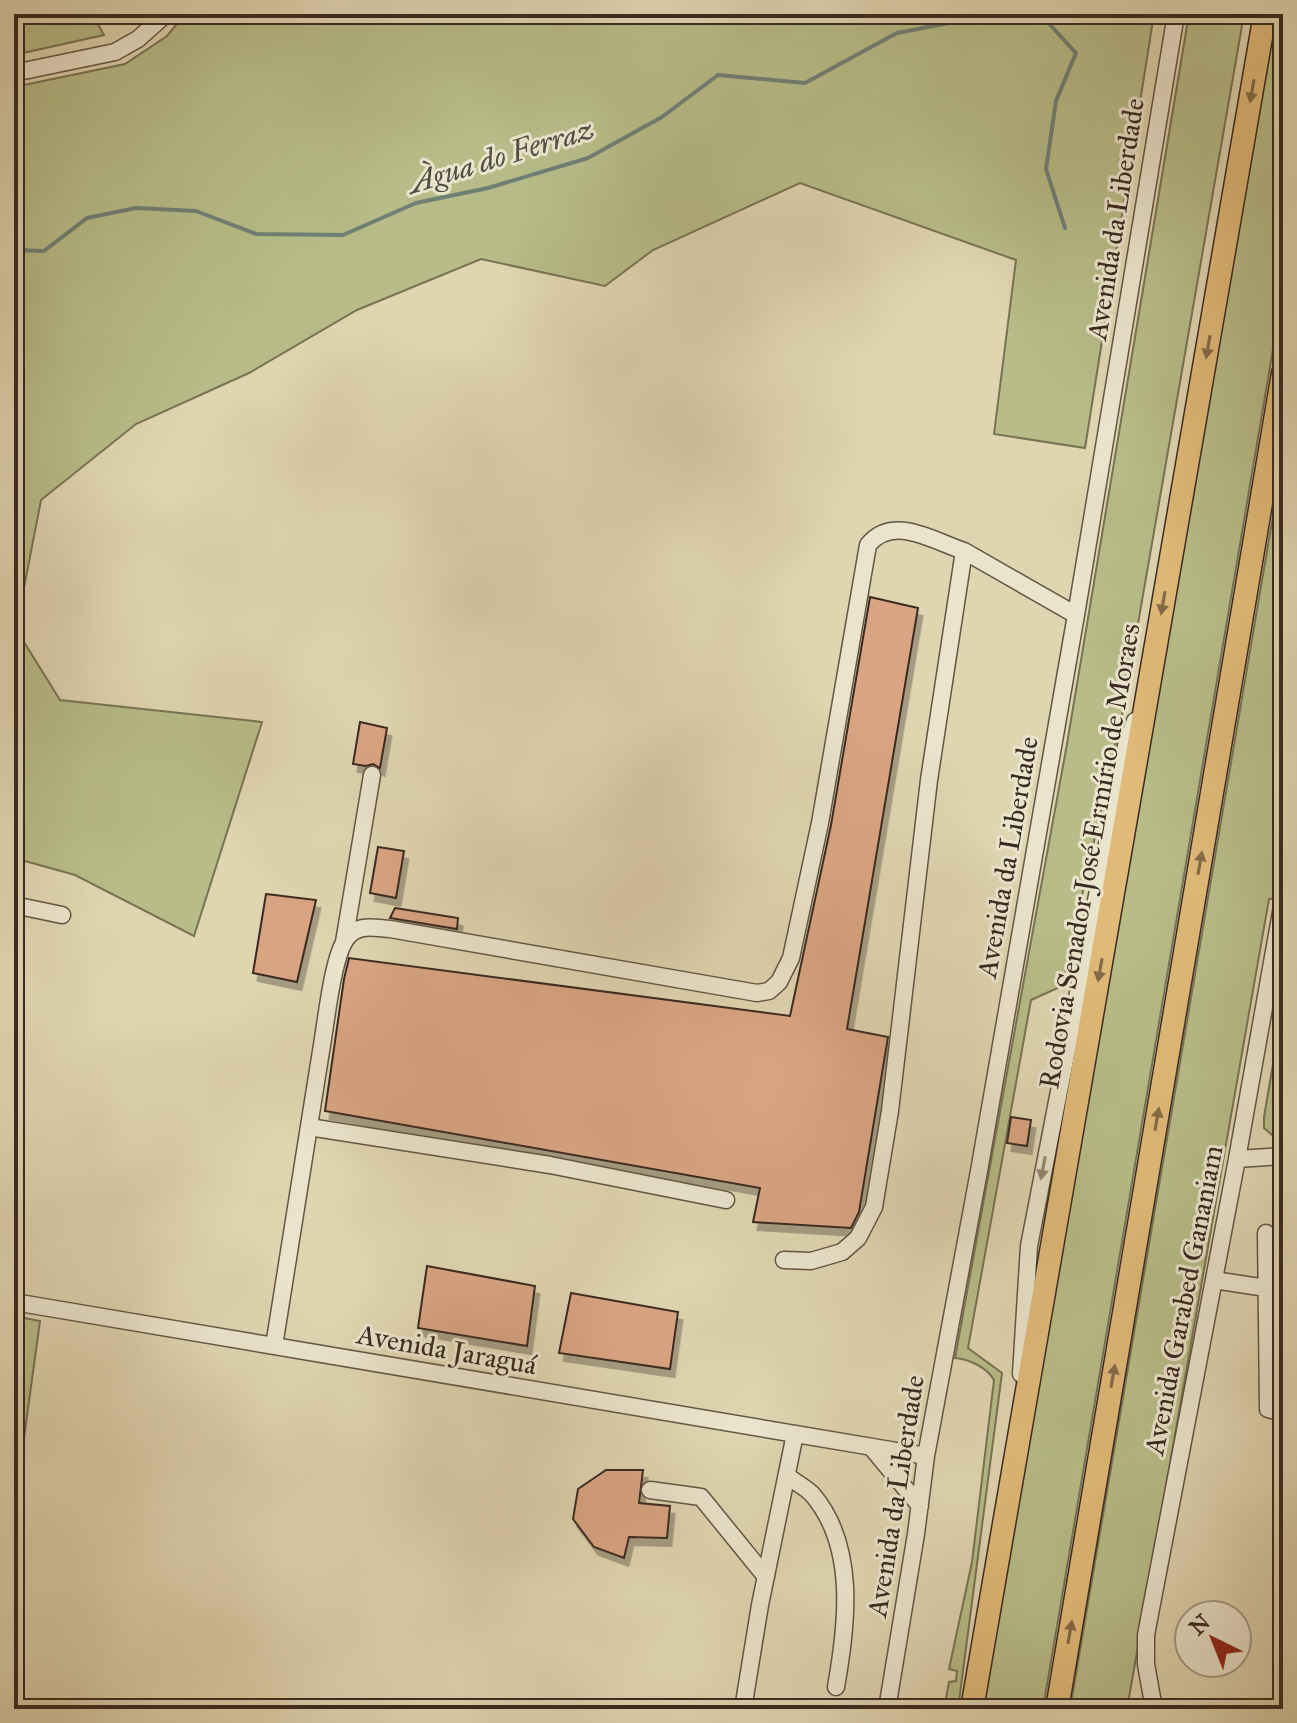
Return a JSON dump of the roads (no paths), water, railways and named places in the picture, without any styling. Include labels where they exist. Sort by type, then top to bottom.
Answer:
[{"type":"highway","name":"Rodovia Senador José Ermírio de Moraes","points":[[972,1709],[1265,14]]},
{"type":"highway","points":[[1057,1709],[1283,373]]},
{"type":"street","points":[[14,73],[115,52],[138,39],[166,14]]},
{"type":"street","name":"Avenida da Liberdade","points":[[887,1709],[926,1456],[1076,615],[1176,14]]},
{"type":"street","points":[[344,942],[352,931],[363,927],[390,929],[757,993],[769,991],[779,982],[791,958],[820,823],[868,545],[877,534],[899,529],[964,551],[1076,615]]},
{"type":"street","points":[[784,1260],[811,1261],[842,1252],[858,1238],[874,1207],[890,1111],[929,780],[964,551]]},
{"type":"street","points":[[274,1346],[338,957],[344,942],[372,775]]},
{"type":"street","name":"Avenida Garabed Gananiam","points":[[1154,1709],[1146,1664],[1146,1635],[1283,901]]},
{"type":"street","points":[[14,905],[62,915]]},
{"type":"street","points":[[309,1127],[550,1165],[726,1200]]},
{"type":"street","points":[[1237,1159],[1283,1156]]},
{"type":"street","points":[[1266,1233],[1268,1409],[1283,1413]]},
{"type":"street","points":[[1214,1280],[1266,1288]]},
{"type":"street","name":"Avenida Jaraguá","points":[[14,1302],[926,1456]]},
{"type":"street","points":[[743,1709],[795,1434]]},
{"type":"street","points":[[871,1447],[920,1506]]},
{"type":"street","points":[[787,1476],[810,1492],[823,1510],[838,1543],[845,1570],[842,1655],[836,1687]]},
{"type":"street","points":[[650,1490],[701,1497],[766,1577]]},
{"type":"waterway","name":"Àgua do Ferraz","points":[[14,250],[44,251],[87,218],[136,208],[196,211],[256,234],[343,235],[416,203],[488,188],[588,158],[662,117],[718,75],[805,83],[897,33],[959,21],[1042,16],[1076,53],[1056,101],[1046,169],[1065,228]]}]
